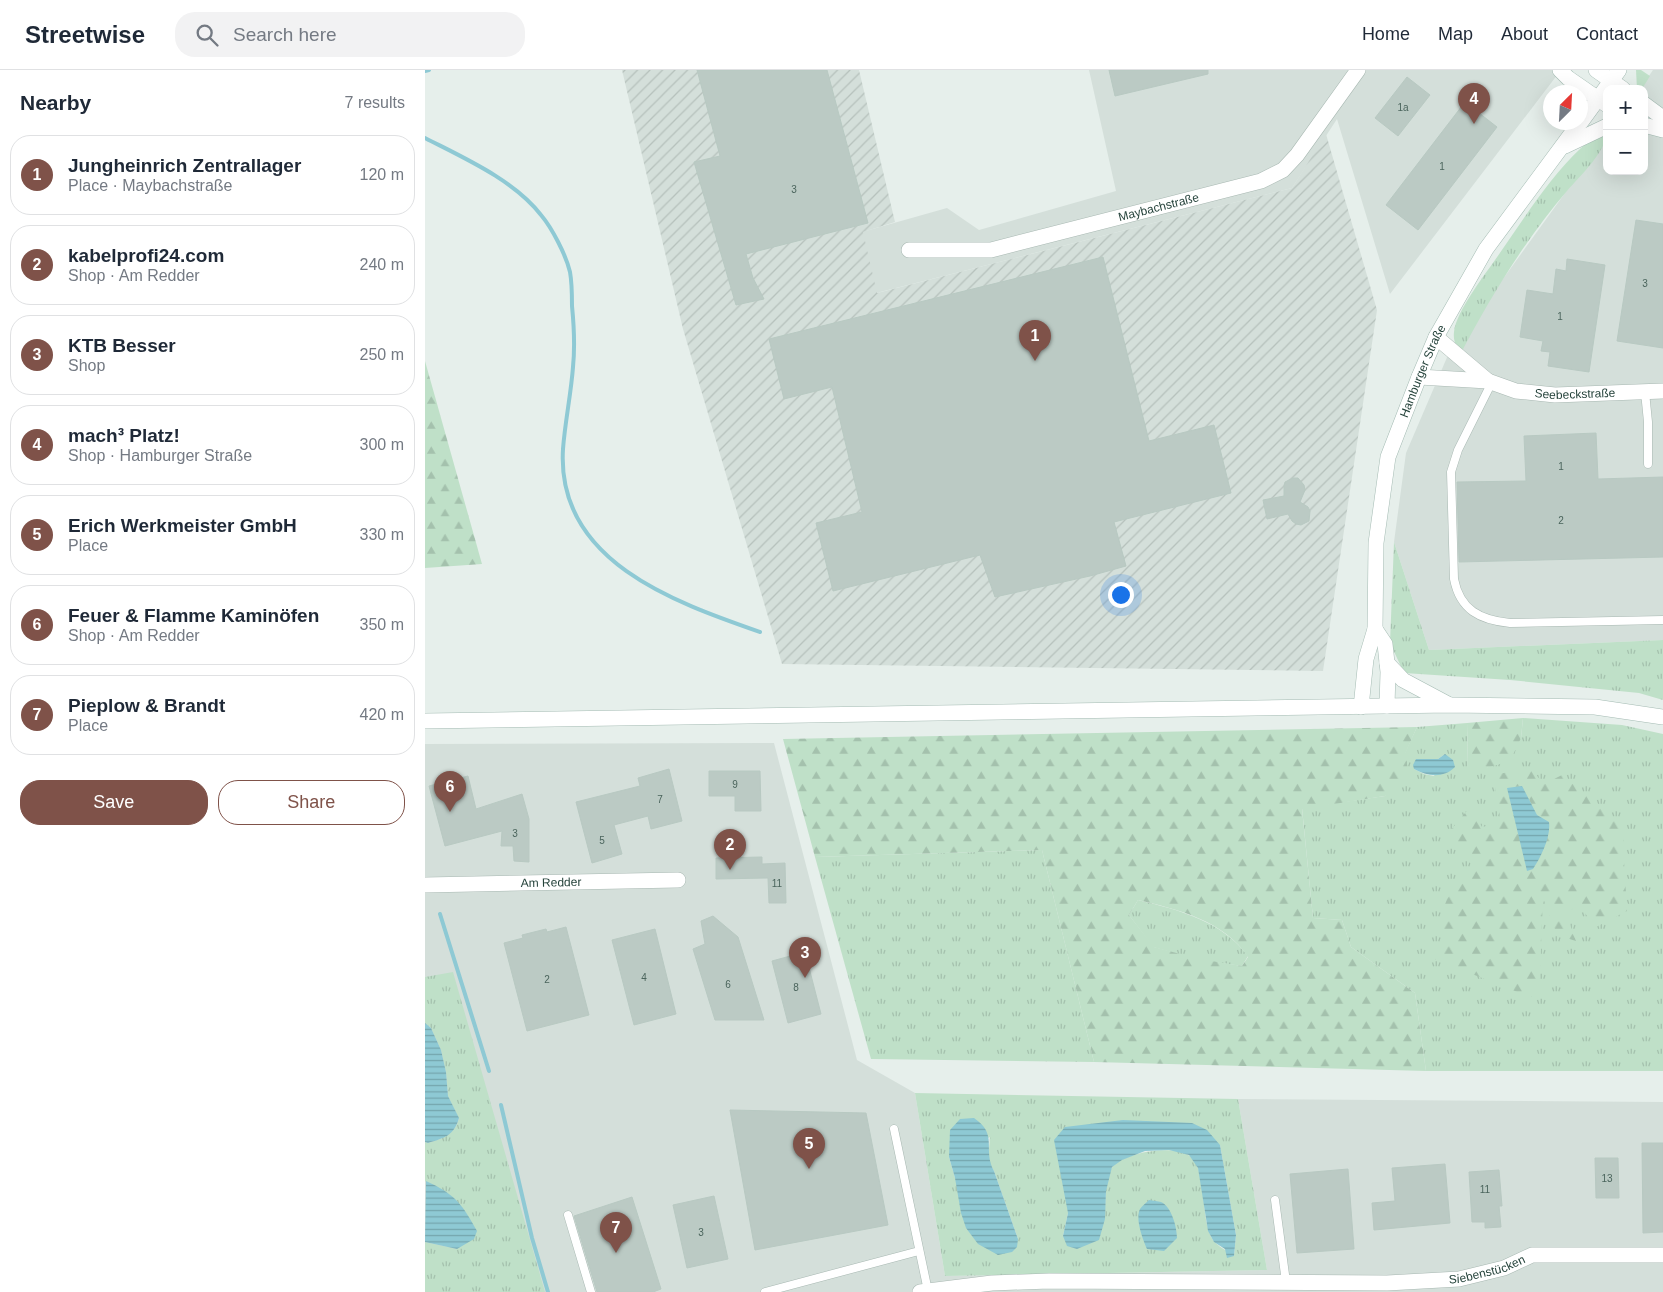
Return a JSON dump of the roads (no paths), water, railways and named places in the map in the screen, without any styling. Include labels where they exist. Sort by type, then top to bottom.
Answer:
[{"type":"main road","name":"Maybachstraße","points":[[909,250],[991,250],[1261,181],[1283,170],[1297,155],[1358,70]]},
{"type":"main road","points":[[1560,70],[1568,78],[1602,102]]},
{"type":"main road","points":[[1596,70],[1618,80]]},
{"type":"main road","name":"Hamburger Straße","points":[[1588,115],[1602,102],[1618,80]]},
{"type":"main road","points":[[1648,107],[1663,118]]},
{"type":"main road","points":[[1648,126],[1663,130]]},
{"type":"main road","name":"Hamburger Straße","points":[[1561,148],[1603,128]]},
{"type":"main road","name":"Hamburger Straße","points":[[1361,706],[1366,659],[1375,629],[1376,542],[1388,457],[1419,376],[1436,338],[1486,249],[1574,130]]},
{"type":"main road","name":"Seebeckstraße","points":[[1436,338],[1490,382]]},
{"type":"main road","name":"Seebeckstraße","points":[[1419,376],[1490,382],[1516,390],[1555,395],[1663,391]]},
{"type":"main road","name":"Hamburger Straße","points":[[1375,629],[1385,644],[1387,706]]},
{"type":"main road","points":[[1387,663],[1403,680],[1450,705]]},
{"type":"main road","points":[[425,721],[1450,705],[1595,707],[1663,717]]},
{"type":"main road","name":"Am Redder","points":[[425,885],[678,880]]},
{"type":"main road","name":"Siebenstücken","points":[[924,1291],[992,1283],[1244,1287],[1286,1282],[1303,1287],[1387,1283],[1459,1279],[1504,1268],[1532,1255],[1663,1255]]},
{"type":"lane","points":[[1490,382],[1451,472],[1454,579],[1457,592],[1463,602],[1471,611],[1482,618],[1497,622],[1663,620]]},
{"type":"lane","points":[[1645,392],[1648,422],[1648,464]]},
{"type":"lane","points":[[895,1129],[919,1251],[924,1291]]},
{"type":"lane","points":[[1275,1200],[1286,1282]]},
{"type":"lane","points":[[568,1215],[591,1292]]},
{"type":"lane","points":[[765,1292],[919,1251]]},
{"type":"water","points":[[1445,754],[1453,760],[1455,767],[1450,771],[1440,775],[1430,775],[1414,769],[1413,765],[1416,759],[1438,759]]},
{"type":"water","points":[[1522,786],[1537,815],[1549,822],[1547,840],[1542,853],[1533,869],[1527,871],[1507,788]]},
{"type":"water","points":[[425,1023],[431,1028],[441,1050],[446,1072],[448,1096],[459,1118],[451,1133],[444,1138],[428,1143],[425,1142]]},
{"type":"water","points":[[974,1118],[986,1130],[991,1163],[1018,1239],[1017,1247],[1012,1252],[998,1255],[978,1244],[966,1228],[961,1213],[949,1157],[950,1130],[960,1119]]},
{"type":"water","points":[[1123,1120],[1192,1123],[1207,1130],[1220,1145],[1236,1235],[1234,1256],[1227,1258],[1225,1249],[1214,1242],[1208,1231],[1198,1168],[1189,1155],[1169,1150],[1145,1151],[1122,1160],[1112,1167],[1106,1191],[1105,1219],[1099,1240],[1077,1249],[1067,1246],[1063,1236],[1068,1213],[1054,1140],[1065,1127]]},
{"type":"water","points":[[426,1181],[451,1195],[462,1207],[477,1231],[474,1239],[457,1249],[425,1242]]},
{"type":"water","points":[[1149,1200],[1161,1202],[1165,1205],[1171,1213],[1175,1224],[1177,1238],[1164,1251],[1147,1249],[1142,1235],[1138,1218],[1139,1213]]},
{"type":"waterway","points":[[425,71],[429,70]]},
{"type":"waterway","points":[[425,138],[488,171],[530,202],[550,227],[565,258],[571,280],[574,359],[563,449],[566,488],[579,521],[600,548],[627,571],[658,590],[692,606],[760,632]]},
{"type":"waterway","points":[[440,914],[489,1071]]},
{"type":"waterway","points":[[501,1105],[532,1238],[548,1292]]},
{"type":"place","name":"mach³ Platz!","points":[[1474,124]]},
{"type":"place","name":"Jungheinrich Zentrallager","points":[[1035,361]]},
{"type":"place","name":"Feuer & Flamme Kaminöfen","points":[[450,812]]},
{"type":"place","name":"kabelprofi24.com","points":[[730,870]]},
{"type":"place","name":"KTB Besser","points":[[805,978]]},
{"type":"place","name":"Erich Werkmeister GmbH","points":[[809,1169]]},
{"type":"place","name":"Pieplow & Brandt","points":[[616,1253]]}]
